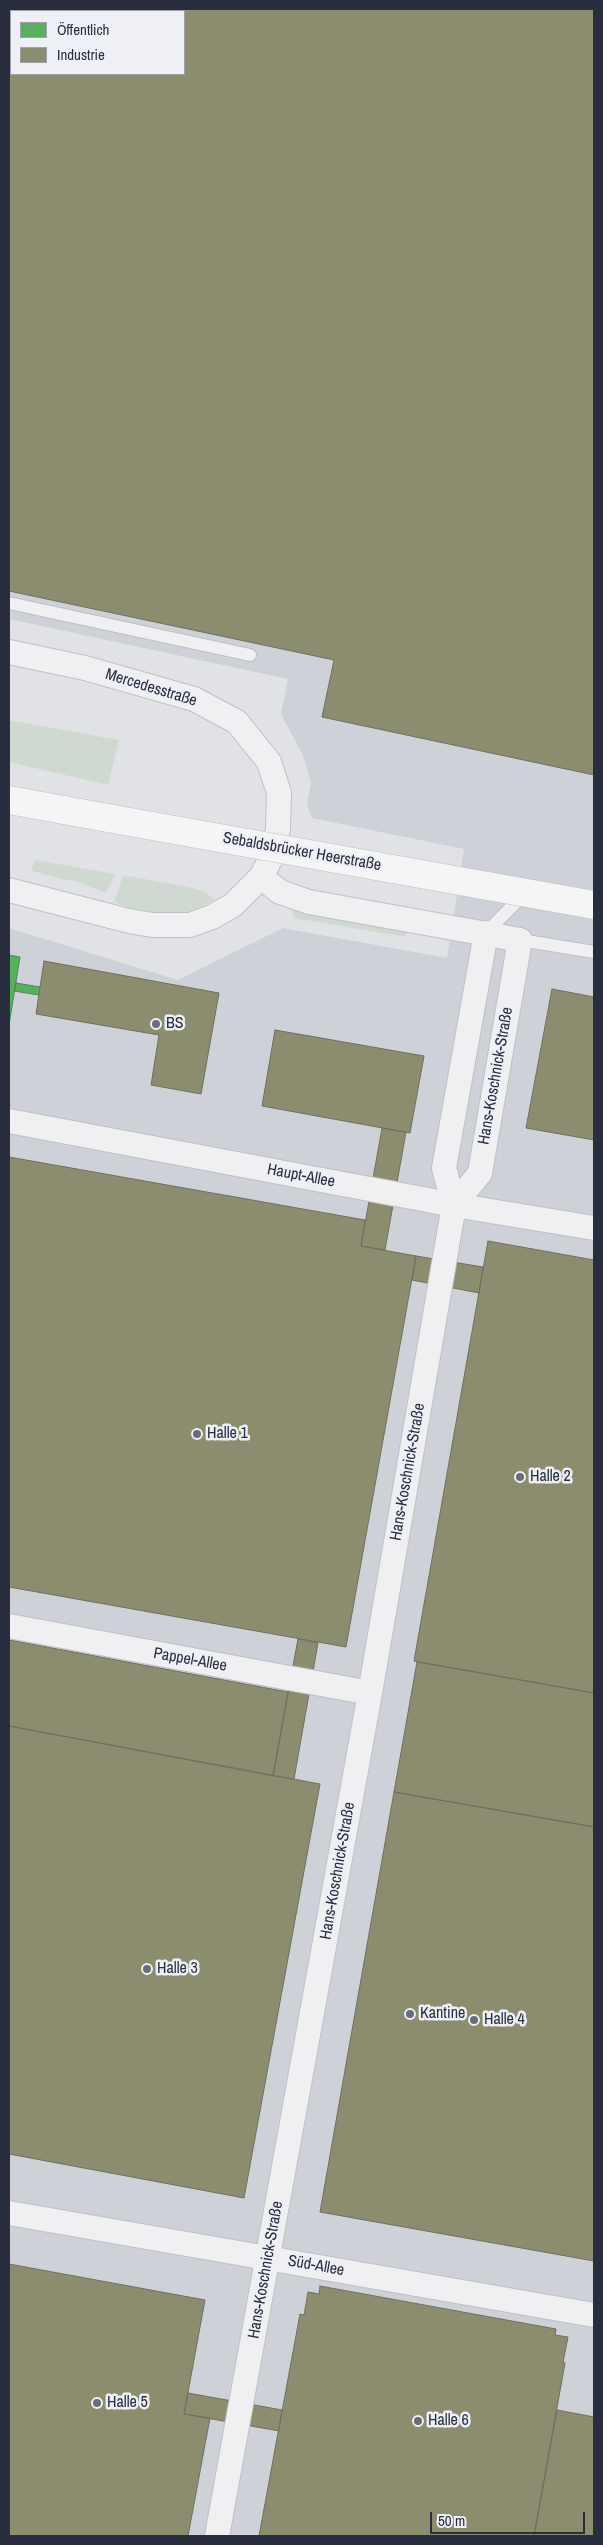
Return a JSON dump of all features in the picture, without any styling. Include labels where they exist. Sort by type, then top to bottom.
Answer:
[{"type":"main road","name":"Sebaldsbrücker Heerstraße","points":[[9,800],[594,904]]},
{"type":"street","name":"Mercedesstraße","points":[[9,652],[85,668],[186,696],[237,722],[269,762],[279,793],[278,829],[271,858],[261,877],[233,905],[212,917],[190,925],[129,921],[9,890]]},
{"type":"street","points":[[261,877],[280,892],[309,902],[520,940]]},
{"type":"street","name":"Hans-Koschnick-Straße","points":[[217,2536],[269,2258],[370,1693],[454,1205],[444,1168],[486,933]]},
{"type":"street","name":"Hans-Koschnick-Straße","points":[[454,1205],[480,1172],[520,940]]},
{"type":"street","name":"Haupt-Allee","points":[[9,1122],[454,1205],[594,1228]]},
{"type":"street","name":"Pappel-Allee","points":[[9,1626],[370,1693]]},
{"type":"street","name":"Süd-Allee","points":[[9,2213],[594,2315]]},
{"type":"lane","points":[[9,603],[250,655]]},
{"type":"lane","points":[[486,933],[518,900],[594,904]]},
{"type":"lane","points":[[520,940],[594,952]]},
{"type":"shaded area","points":[[9,9],[594,9],[594,2536],[9,2536],[9,928],[178,980],[283,928],[447,958],[464,849],[312,818],[307,804],[311,782],[303,756],[281,714],[288,679],[9,619]]},
{"type":"shaded area","points":[[9,720],[119,740],[108,785],[9,762]]},
{"type":"shaded area","points":[[35,860],[115,874],[106,893],[80,883],[31,871]]},
{"type":"shaded area","points":[[123,875],[193,888],[215,899],[204,906],[184,913],[141,912],[114,902]]},
{"type":"shaded area","points":[[292,908],[407,930],[406,937],[294,918]]},
{"type":"building: Öffentlich","points":[[9,955],[20,957],[9,1025]]},
{"type":"building: Öffentlich","points":[[16,983],[40,987],[39,995],[14,991]]},
{"type":"building: Industrie","points":[[9,9],[594,9],[594,775],[322,717],[334,660],[9,591]]},
{"type":"building: Industrie","name":"BS","points":[[44,961],[219,993],[201,1094],[151,1085],[159,1035],[36,1014]]},
{"type":"building: Industrie","points":[[552,989],[594,997],[594,1140],[526,1128]]},
{"type":"building: Industrie","points":[[275,1030],[424,1056],[410,1133],[262,1106]]},
{"type":"building: Industrie","points":[[382,1128],[406,1132],[385,1250],[361,1246]]},
{"type":"building: Industrie","name":"Halle 1","points":[[9,1157],[365,1220],[361,1246],[416,1256],[346,1647],[9,1587]]},
{"type":"building: Industrie","name":"Halle 2","points":[[488,1241],[594,1260],[594,1693],[414,1661]]},
{"type":"building: Industrie","points":[[416,1256],[483,1267],[479,1293],[412,1280]]},
{"type":"building: Industrie","points":[[298,1639],[318,1643],[294,1779],[273,1776]]},
{"type":"building: Industrie","points":[[9,1640],[288,1692],[273,1776],[9,1726]]},
{"type":"building: Industrie","points":[[417,1662],[594,1693],[594,1827],[394,1792]]},
{"type":"building: Industrie","name":"Halle 3","points":[[9,1726],[320,1784],[244,2198],[9,2154]]},
{"type":"building: Industrie","name":"Halle 4","points":[[394,1792],[594,1827],[594,2261],[320,2212]]},
{"type":"building: Industrie","name":"Halle 5","points":[[9,2264],[205,2300],[184,2414],[210,2418],[188,2536],[9,2536]]},
{"type":"building: Industrie","name":"Halle 6","points":[[320,2286],[556,2329],[555,2335],[568,2337],[534,2536],[259,2536],[300,2314],[304,2315],[308,2292],[319,2294]]},
{"type":"building: Industrie","points":[[188,2393],[282,2410],[279,2431],[184,2414]]},
{"type":"building: Industrie","points":[[557,2410],[594,2417],[594,2536],[534,2536]]},
{"type":"place","name":"BS","points":[[156,1024]]},
{"type":"place","name":"Halle 1","points":[[197,1434]]},
{"type":"place","name":"Halle 2","points":[[520,1477]]},
{"type":"place","name":"Halle 3","points":[[147,1969]]},
{"type":"place","name":"Kantine","points":[[410,2014]]},
{"type":"place","name":"Halle 4","points":[[474,2020]]},
{"type":"place","name":"Halle 5","points":[[97,2403]]},
{"type":"place","name":"Halle 6","points":[[418,2421]]}]
